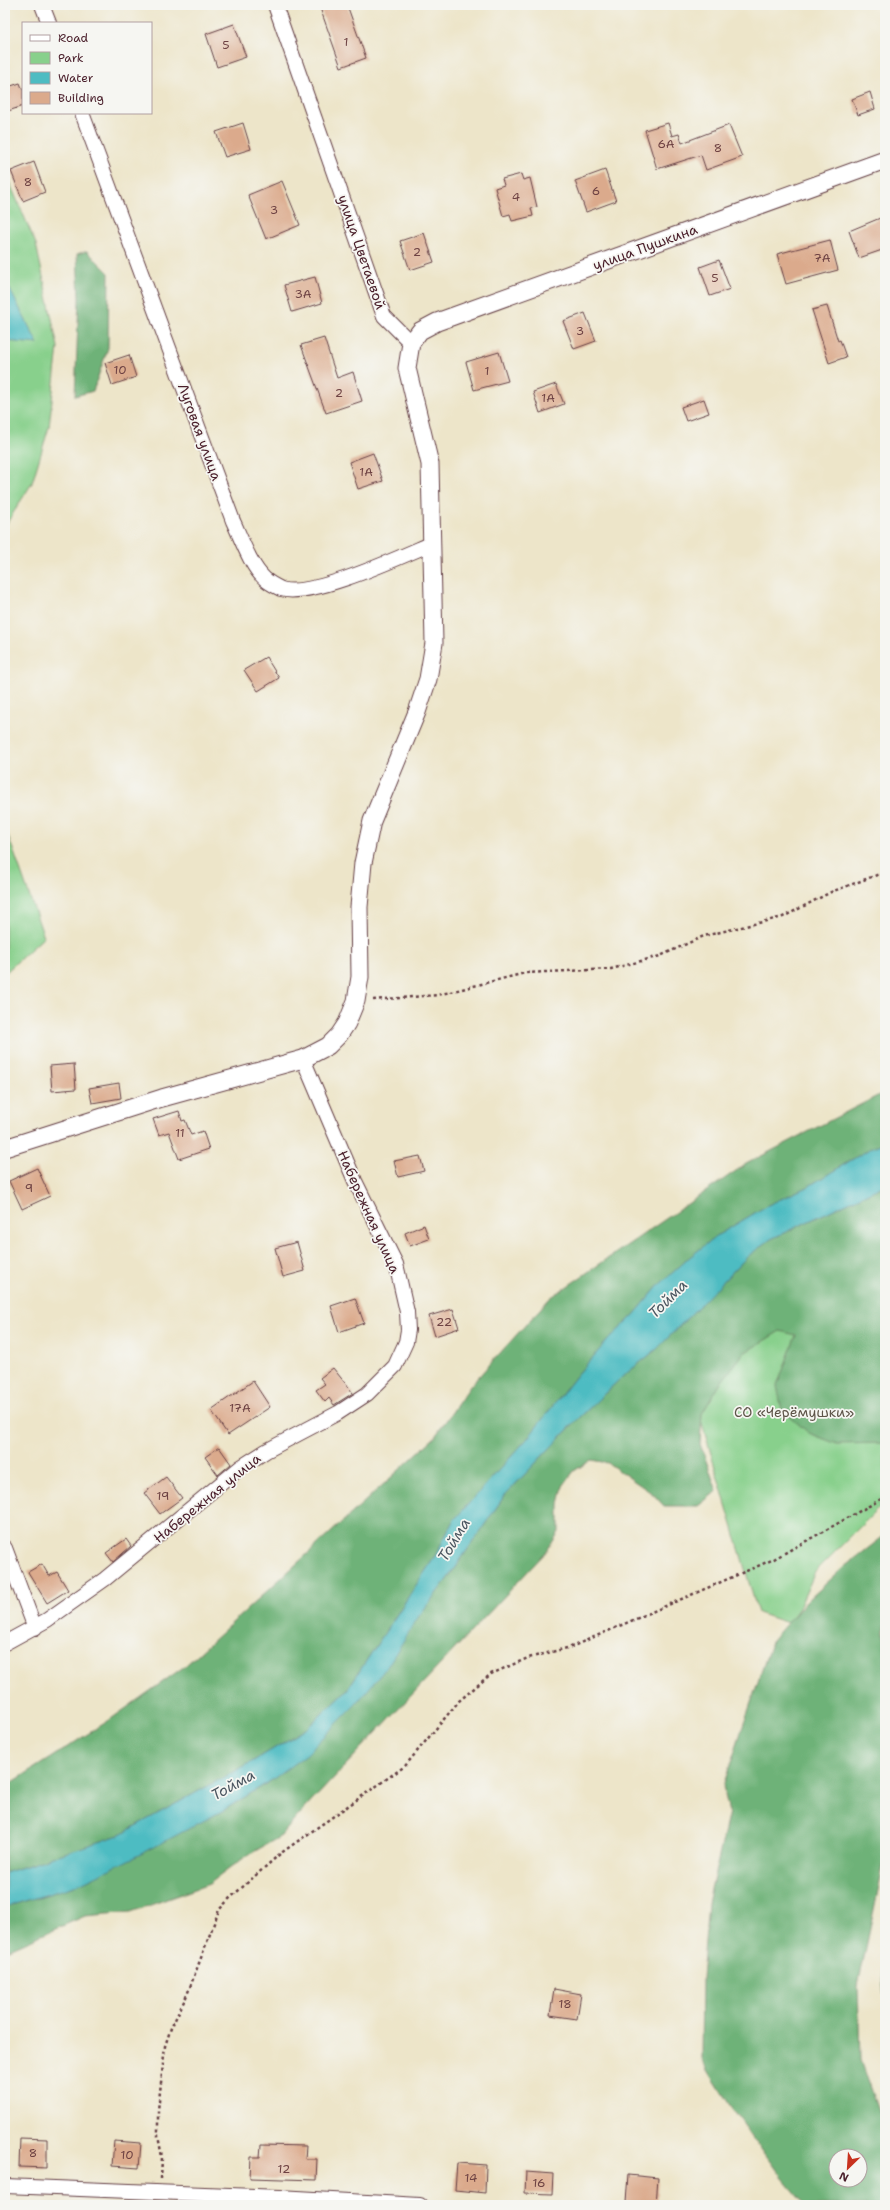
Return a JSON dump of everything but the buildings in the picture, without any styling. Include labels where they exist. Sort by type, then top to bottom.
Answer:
[{"type":"street","points":[[42,5],[49,22]]},
{"type":"street","name":"улица Цветаевой","points":[[275,5],[384,316],[411,343]]},
{"type":"street","name":"Луговая улица","points":[[82,114],[233,521],[250,558],[265,579],[282,589],[308,588],[354,576],[433,544]]},
{"type":"street","name":"улица Пушкина","points":[[411,343],[420,331],[437,322],[885,160]]},
{"type":"street","points":[[5,1148],[162,1098],[303,1059],[328,1046],[339,1035],[347,1023],[356,1001],[360,977],[359,899],[363,863],[372,821],[417,712],[428,679],[434,644],[433,544],[430,464],[407,368],[408,354],[411,343]]},
{"type":"street","name":"Набережная улица","points":[[5,1643],[35,1628],[105,1579],[241,1467],[266,1451],[338,1413],[367,1394],[387,1376],[401,1353],[408,1330],[407,1312],[396,1264],[355,1181],[303,1059]]},
{"type":"street","points":[[5,1548],[35,1628]]},
{"type":"street","points":[[5,2186],[160,2199],[280,2197],[420,2205]]},
{"type":"path","points":[[356,1001],[438,995],[525,973],[611,969],[660,956],[704,936],[782,917],[831,892],[885,872]]},
{"type":"path","points":[[160,2199],[162,2157],[158,2136],[158,2110],[165,2046],[171,2028],[187,1995],[219,1910],[229,1899],[281,1853],[405,1766],[459,1701],[491,1674],[528,1658],[571,1647],[774,1559],[885,1497]]},
{"type":"green space","points":[[5,172],[36,244],[58,347],[49,427],[32,483],[5,526]]},
{"type":"green space","points":[[87,251],[109,273],[108,348],[93,391],[75,396],[79,298],[77,254]]},
{"type":"green space","points":[[5,827],[44,937],[5,973]]},
{"type":"green space","points":[[885,1092],[885,1142],[871,1148],[809,1186],[768,1205],[718,1235],[691,1256],[660,1284],[634,1315],[609,1339],[577,1375],[527,1439],[453,1521],[434,1558],[347,1690],[306,1729],[250,1763],[119,1835],[5,1873],[5,1787],[108,1721],[185,1666],[434,1438],[471,1385],[550,1298],[746,1164]]},
{"type":"green space","points":[[885,1185],[885,1443],[837,1444],[809,1433],[782,1410],[777,1386],[796,1335],[780,1331],[744,1353],[719,1385],[702,1414],[700,1444],[717,1491],[698,1506],[664,1506],[653,1494],[608,1463],[591,1460],[574,1471],[563,1486],[559,1504],[559,1532],[546,1552],[298,1816],[281,1836],[245,1857],[209,1884],[131,1912],[85,1916],[5,1951],[5,1907],[75,1886],[224,1810],[272,1780],[419,1616],[448,1578],[505,1495],[576,1421],[622,1377],[657,1349],[748,1256],[771,1239]]},
{"type":"green space","name":"СО «Черёмушки»","points":[[885,1289],[885,1502],[815,1572],[799,1608],[788,1623],[758,1613],[688,1376],[732,1335]]},
{"type":"green space","points":[[885,1535],[885,1857],[858,1986],[860,2059],[879,2114],[885,2120],[885,2205],[805,2205],[781,2177],[731,2107],[701,2059],[702,1978],[708,1903],[729,1812],[723,1786],[772,1640],[806,1602],[844,1567]]},
{"type":"green space","points":[[885,1902],[885,2010],[881,1966]]},
{"type":"water","points":[[5,280],[38,344],[5,341]]},
{"type":"water","name":"Тойма","points":[[885,1142],[885,1185],[771,1239],[748,1256],[657,1349],[622,1377],[576,1421],[505,1495],[448,1578],[419,1616],[387,1667],[356,1704],[307,1754],[272,1780],[224,1810],[145,1852],[75,1886],[5,1907],[5,1873],[119,1835],[250,1763],[306,1729],[347,1690],[434,1558],[453,1521],[527,1439],[577,1375],[609,1339],[634,1315],[660,1284],[691,1256],[718,1235],[768,1205],[809,1186],[871,1148]]}]
